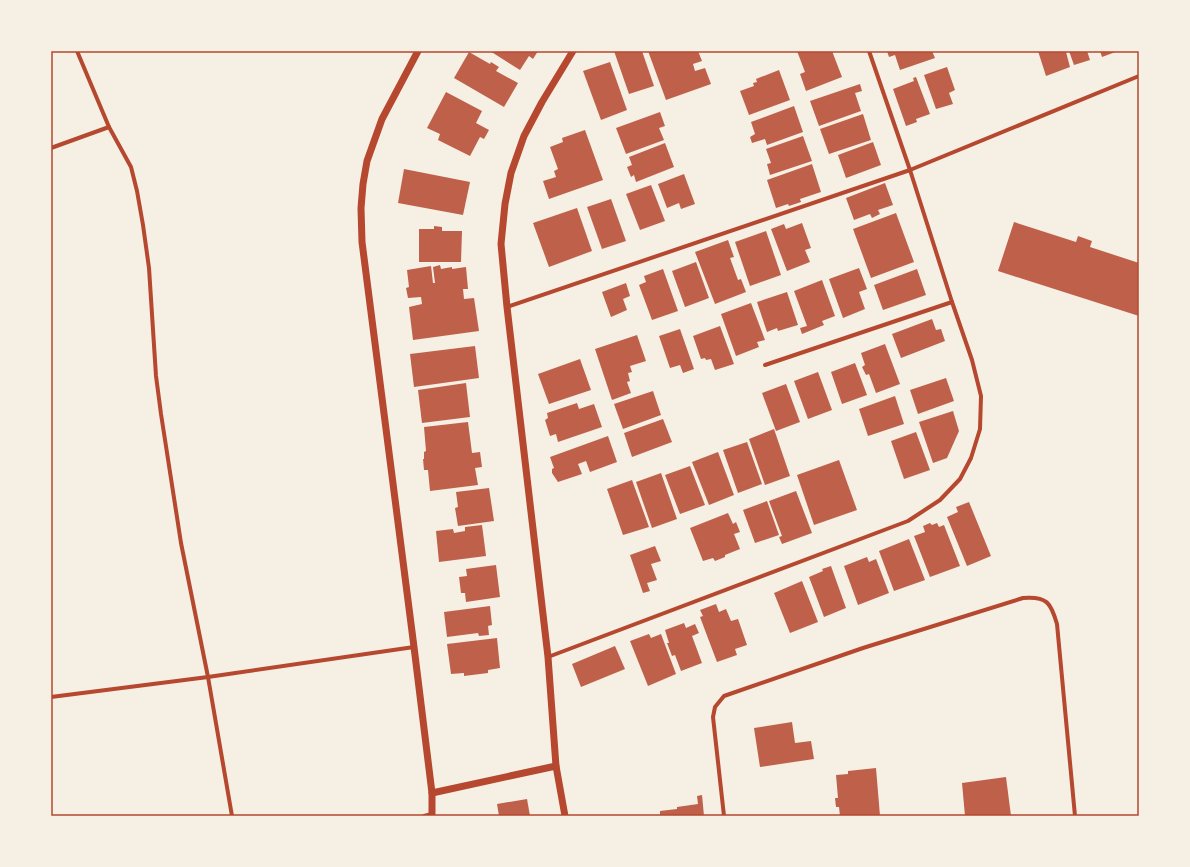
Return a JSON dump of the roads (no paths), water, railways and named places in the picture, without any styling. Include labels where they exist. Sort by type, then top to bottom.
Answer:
[{"type":"street","points":[[77,51],[109,128],[131,167],[143,226],[149,268],[156,376],[161,414],[181,543],[208,676],[232,816]]},
{"type":"street","points":[[418,51],[382,119],[367,161],[361,208],[362,242],[432,793],[432,815],[424,816]]},
{"type":"street","points":[[565,816],[556,766],[548,657],[501,244],[505,204],[511,174],[524,136],[538,109],[573,51]]},
{"type":"street","points":[[548,657],[908,521],[940,500],[960,479],[971,458],[980,428],[981,396],[972,360],[910,170],[869,51]]},
{"type":"street","points":[[507,307],[910,170],[1139,76]]},
{"type":"street","points":[[51,148],[109,128]]},
{"type":"street","points":[[765,365],[952,302]]},
{"type":"street","points":[[724,816],[713,717],[715,707],[724,696],[863,648],[1024,598],[1036,597],[1047,602],[1052,610],[1057,624],[1075,816]]},
{"type":"street","points":[[51,697],[414,647]]},
{"type":"street","points":[[432,793],[556,766]]}]
